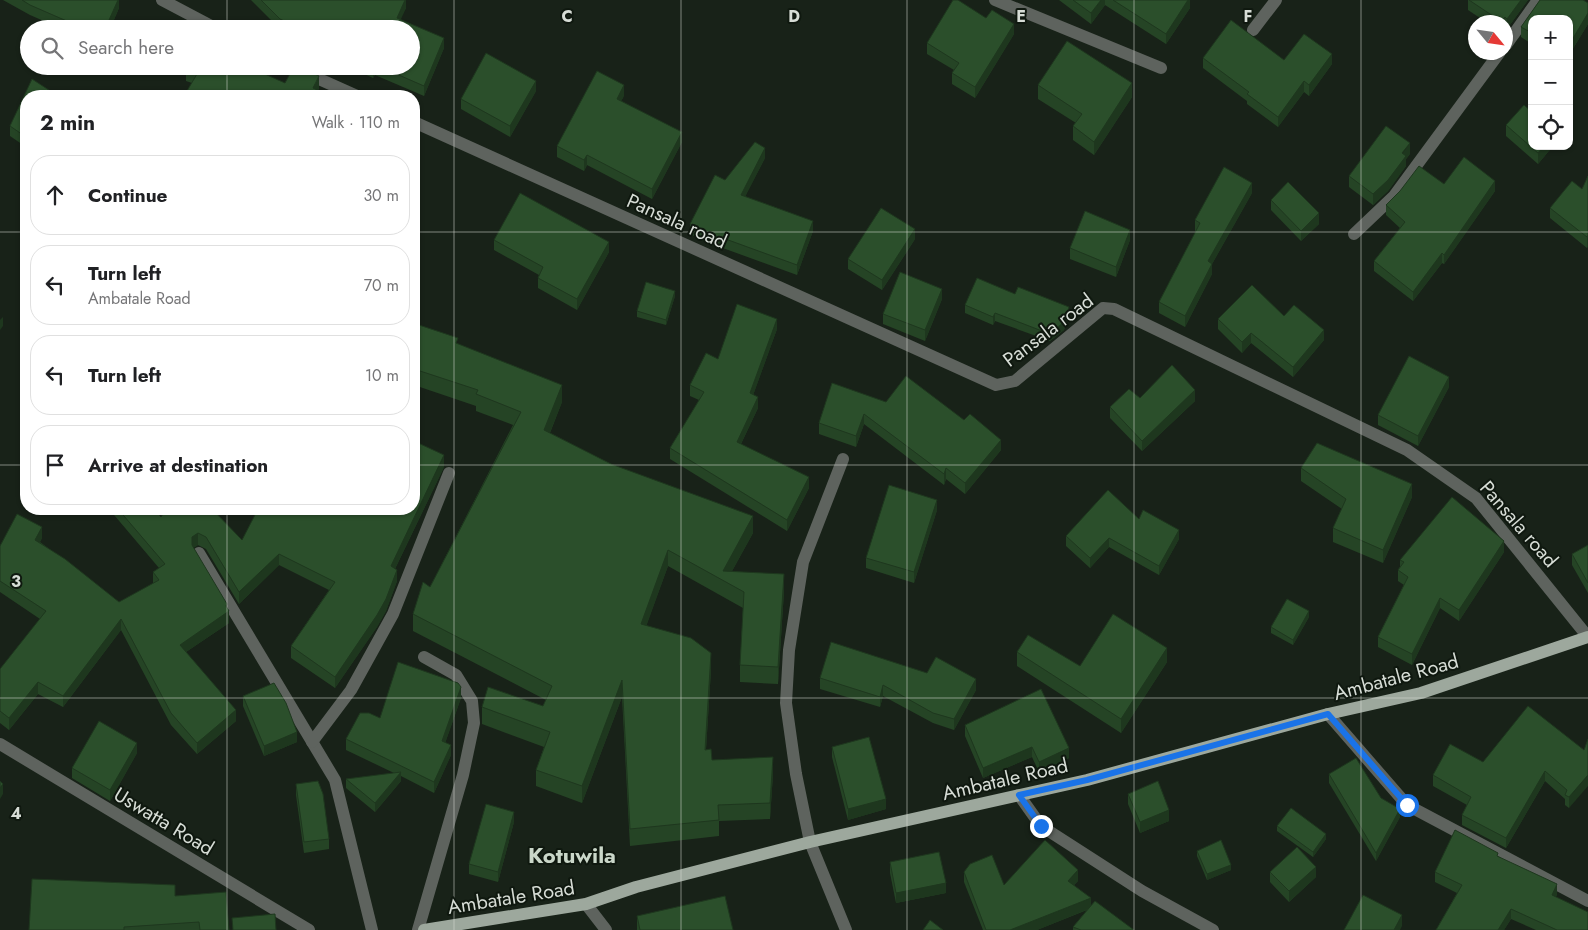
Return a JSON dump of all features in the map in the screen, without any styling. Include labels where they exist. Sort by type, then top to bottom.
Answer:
[{"type":"main road","name":"Ambatale Road","points":[[424,930],[586,904],[636,887],[810,842],[1087,780],[1328,714],[1421,694],[1588,637]]},
{"type":"street","points":[[162,0],[199,20]]},
{"type":"street","points":[[995,0],[1161,68]]},
{"type":"street","points":[[1253,30],[1276,0]]},
{"type":"street","points":[[1513,34],[1538,0]]},
{"type":"street","points":[[1354,234],[1394,196],[1494,60]]},
{"type":"street","points":[[310,75],[344,90]]},
{"type":"street","name":"Pansala road","points":[[420,125],[996,385],[1015,381],[1103,308],[1114,308],[1407,450],[1476,498],[1588,637]]},
{"type":"street","points":[[843,460],[802,562],[789,650],[786,703],[796,774],[810,842],[846,930]]},
{"type":"street","points":[[312,742],[351,690],[393,614],[449,473]]},
{"type":"street","points":[[199,553],[335,780],[372,930]]},
{"type":"street","points":[[418,930],[463,775],[474,724],[472,701],[456,675],[424,657]]},
{"type":"street","points":[[1328,714],[1407,805],[1588,901]]},
{"type":"street","name":"Uswatta Road","points":[[0,744],[309,930]]},
{"type":"street","points":[[1019,795],[1041,826],[1142,891],[1213,930]]},
{"type":"street","points":[[586,904],[606,930]]},
{"type":"building","points":[[22,0],[118,0],[109,20],[64,20]]},
{"type":"building","points":[[261,0],[405,0],[397,18],[402,20],[280,19]]},
{"type":"building","points":[[953,0],[958,0],[986,18],[992,10],[1014,24],[975,87],[952,73],[959,63],[927,43]]},
{"type":"building","points":[[1073,0],[1101,0],[1091,13]]},
{"type":"building","points":[[1113,0],[1188,0],[1166,34]]},
{"type":"building","points":[[1469,0],[1521,0],[1510,15],[1492,15]]},
{"type":"building","points":[[1540,0],[1583,0],[1588,3],[1588,13],[1573,38],[1573,15],[1529,15]]},
{"type":"building","points":[[1528,17],[1528,31],[1521,27]]},
{"type":"building","points":[[1231,20],[1284,60],[1304,34],[1332,54],[1309,85],[1304,81],[1278,117],[1247,94],[1249,92],[1203,58]]},
{"type":"building","points":[[420,28],[444,38],[424,86],[399,75],[420,75]]},
{"type":"building","points":[[1067,41],[1132,83],[1094,142],[1073,126],[1082,114],[1038,85]]},
{"type":"building","points":[[486,53],[536,81],[510,126],[461,99]]},
{"type":"building","points":[[597,71],[624,85],[617,99],[682,132],[652,189],[587,155],[584,160],[557,146]]},
{"type":"building","points":[[196,75],[267,75],[285,83],[289,75],[319,76],[313,88],[318,90],[188,90]]},
{"type":"building","points":[[32,79],[49,90],[27,90]]},
{"type":"building","points":[[20,105],[20,133],[10,126]]},
{"type":"building","points":[[1524,105],[1528,108],[1528,144],[1506,125]]},
{"type":"building","points":[[1386,126],[1410,143],[1402,153],[1406,156],[1388,180],[1373,194],[1349,176]]},
{"type":"building","points":[[755,142],[765,148],[741,195],[813,221],[797,265],[720,237],[719,239],[690,224],[715,175],[725,180]]},
{"type":"building","points":[[1464,157],[1495,181],[1444,255],[1442,253],[1413,292],[1374,261],[1405,222],[1386,205],[1400,191],[1419,166],[1444,184]]},
{"type":"building","points":[[1224,167],[1252,183],[1208,261],[1212,264],[1185,316],[1159,302],[1200,223],[1195,220]]},
{"type":"building","points":[[1588,176],[1587,237],[1550,208],[1572,181],[1582,189]]},
{"type":"building","points":[[1288,182],[1319,213],[1301,231],[1271,200]]},
{"type":"building","points":[[520,193],[609,242],[577,299],[538,278],[543,267],[494,240]]},
{"type":"building","points":[[881,208],[915,229],[882,280],[848,259]]},
{"type":"building","points":[[1085,211],[1130,230],[1116,267],[1070,248]]},
{"type":"building","points":[[900,272],[942,289],[925,330],[883,314]]},
{"type":"building","points":[[977,278],[1015,294],[1018,287],[1069,307],[1064,322],[1050,334],[995,313],[993,317],[965,305]]},
{"type":"building","points":[[646,282],[675,291],[666,320],[637,311]]},
{"type":"building","points":[[1252,285],[1284,316],[1294,305],[1324,330],[1293,367],[1251,333],[1242,342],[1218,319]]},
{"type":"building","points":[[737,304],[777,319],[750,393],[758,397],[737,442],[809,477],[787,520],[670,448],[704,392],[690,385],[706,353],[718,359]]},
{"type":"building","points":[[420,325],[458,338],[456,343],[562,385],[544,430],[611,464],[753,516],[723,571],[784,574],[778,667],[740,665],[744,592],[668,550],[641,624],[691,638],[711,653],[705,750],[711,749],[712,760],[773,757],[770,803],[718,805],[719,820],[630,829],[622,680],[582,786],[536,770],[550,732],[482,707],[488,687],[543,706],[552,686],[413,614],[423,582],[430,587],[521,412],[476,394],[478,390],[420,371]]},
{"type":"building","points":[[1409,356],[1449,377],[1418,436],[1378,415]]},
{"type":"building","points":[[1172,365],[1195,390],[1142,441],[1110,407],[1129,389],[1140,398]]},
{"type":"building","points":[[906,376],[964,420],[970,414],[1001,440],[965,483],[946,468],[944,474],[864,414],[856,436],[819,423],[832,383],[886,402]]},
{"type":"building","points":[[1317,443],[1412,484],[1383,550],[1333,528],[1346,499],[1301,468]]},
{"type":"building","points":[[420,444],[444,455],[420,505]]},
{"type":"building","points":[[889,485],[937,500],[914,572],[866,558]]},
{"type":"building","points":[[1108,490],[1139,519],[1143,510],[1179,530],[1159,566],[1109,538],[1090,558],[1066,536]]},
{"type":"building","points":[[1452,497],[1504,541],[1459,610],[1440,598],[1412,654],[1378,637],[1408,577],[1398,570],[1404,562],[1400,560]]},
{"type":"building","points":[[17,514],[42,527],[35,540],[65,559],[119,602],[159,580],[153,572],[165,564],[123,515],[159,515],[161,517],[162,515],[218,515],[242,540],[255,515],[415,515],[391,566],[397,570],[386,599],[335,677],[291,646],[335,582],[279,554],[239,592],[206,537],[198,533],[192,537],[192,545],[227,604],[226,606],[229,611],[180,645],[236,710],[197,743],[171,713],[121,619],[63,696],[38,682],[9,718],[0,711],[0,669],[46,611],[0,581],[0,546]]},
{"type":"building","points":[[1588,545],[1588,583],[1572,554]]},
{"type":"building","points":[[1287,599],[1309,611],[1293,640],[1271,627]]},
{"type":"building","points":[[1113,614],[1167,648],[1121,719],[1017,652],[1028,635],[1080,666]]},
{"type":"building","points":[[831,642],[927,673],[936,657],[976,679],[954,719],[933,713],[883,685],[880,697],[820,678]]},
{"type":"building","points":[[398,662],[458,683],[461,687],[442,741],[451,745],[434,782],[346,739],[360,713],[369,713],[380,718]]},
{"type":"building","points":[[274,683],[286,703],[297,732],[264,746],[243,696]]},
{"type":"building","points":[[1041,689],[1069,748],[1039,762],[1032,747],[983,768],[965,725]]},
{"type":"building","points":[[1528,706],[1584,750],[1588,739],[1588,775],[1569,797],[1565,795],[1567,790],[1545,771],[1506,838],[1462,815],[1471,797],[1433,775],[1450,744],[1483,762]]},
{"type":"building","points":[[99,721],[137,743],[110,790],[72,768]]},
{"type":"building","points":[[869,737],[886,799],[848,809],[832,747]]},
{"type":"building","points":[[1356,758],[1381,798],[1400,809],[1376,853],[1329,774]]},
{"type":"building","points":[[401,772],[375,803],[346,779]]},
{"type":"building","points":[[318,781],[323,794],[329,839],[304,842],[296,784]]},
{"type":"building","points":[[1158,781],[1169,810],[1140,822],[1128,794]]},
{"type":"building","points":[[486,804],[514,812],[498,872],[469,864]]},
{"type":"building","points":[[1291,808],[1326,834],[1313,852],[1277,826]]},
{"type":"building","points":[[1455,830],[1498,853],[1497,856],[1557,884],[1552,895],[1588,912],[1588,930],[1557,930],[1511,909],[1498,930],[1436,930],[1462,885],[1435,872]]},
{"type":"building","points":[[1045,840],[1078,870],[1068,881],[1091,898],[1010,930],[986,930],[964,872],[970,864],[992,855],[1004,885]]},
{"type":"building","points":[[1221,840],[1231,865],[1207,874],[1197,851]]},
{"type":"building","points":[[1297,847],[1316,867],[1289,891],[1270,872]]},
{"type":"building","points":[[939,852],[946,883],[896,893],[890,862]]},
{"type":"building","points":[[32,879],[175,885],[175,896],[226,892],[229,930],[200,930],[199,922],[124,927],[124,930],[29,930]]},
{"type":"building","points":[[1363,895],[1402,915],[1394,930],[1344,930]]},
{"type":"building","points":[[725,896],[733,930],[640,930],[637,916]]},
{"type":"building","points":[[1095,901],[1134,930],[1081,930],[1073,927]]},
{"type":"building","points":[[275,914],[276,930],[233,930],[232,918]]},
{"type":"building","points":[[930,920],[943,930],[923,930]]},
{"type":"district","name":"Kotuwila","points":[[572,855]]},
{"type":"route","points":[[1041,826],[1019,795],[1087,780],[1328,714],[1407,805]]}]
